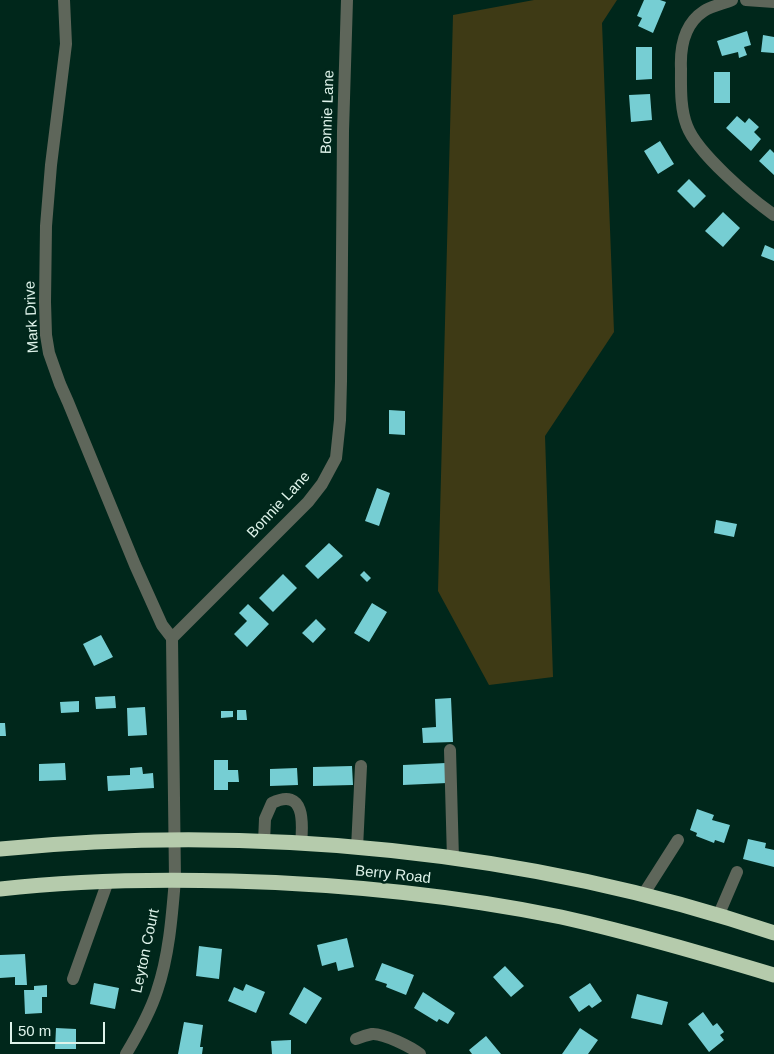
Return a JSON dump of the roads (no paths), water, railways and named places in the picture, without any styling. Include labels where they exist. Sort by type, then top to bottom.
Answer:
[{"type":"highway","name":"Berry Road","points":[[0,849],[175,840],[264,842],[383,849],[544,873],[719,914],[774,933]]},
{"type":"highway","name":"Berry Road","points":[[0,889],[108,881],[175,879],[343,887],[500,906],[562,918],[614,930],[774,975]]},
{"type":"street","name":"Mark Drive","points":[[64,0],[66,44],[51,165],[46,226],[46,335],[49,354],[158,617],[172,638]]},
{"type":"street","name":"Bonnie Lane","points":[[172,638],[308,502],[322,484],[336,458],[340,420],[343,131],[348,0]]},
{"type":"street","points":[[732,0],[704,12],[686,29],[680,54],[681,95],[686,126],[700,148],[753,200],[774,215]]},
{"type":"street","points":[[746,0],[774,2]]},
{"type":"street","points":[[172,638],[175,879]]},
{"type":"street","points":[[450,750],[453,859]]},
{"type":"street","points":[[357,848],[361,766]]},
{"type":"street","points":[[264,842],[265,819],[272,803],[280,799],[290,799],[296,803],[301,814],[301,844]]},
{"type":"street","points":[[643,895],[678,840]]},
{"type":"street","points":[[719,914],[737,872]]},
{"type":"street","name":"Leyton Court","points":[[126,1054],[147,1016],[157,991],[168,940],[175,879]]},
{"type":"street","points":[[73,979],[108,881]]},
{"type":"street","points":[[356,1039],[373,1034],[413,1048],[420,1054]]}]
